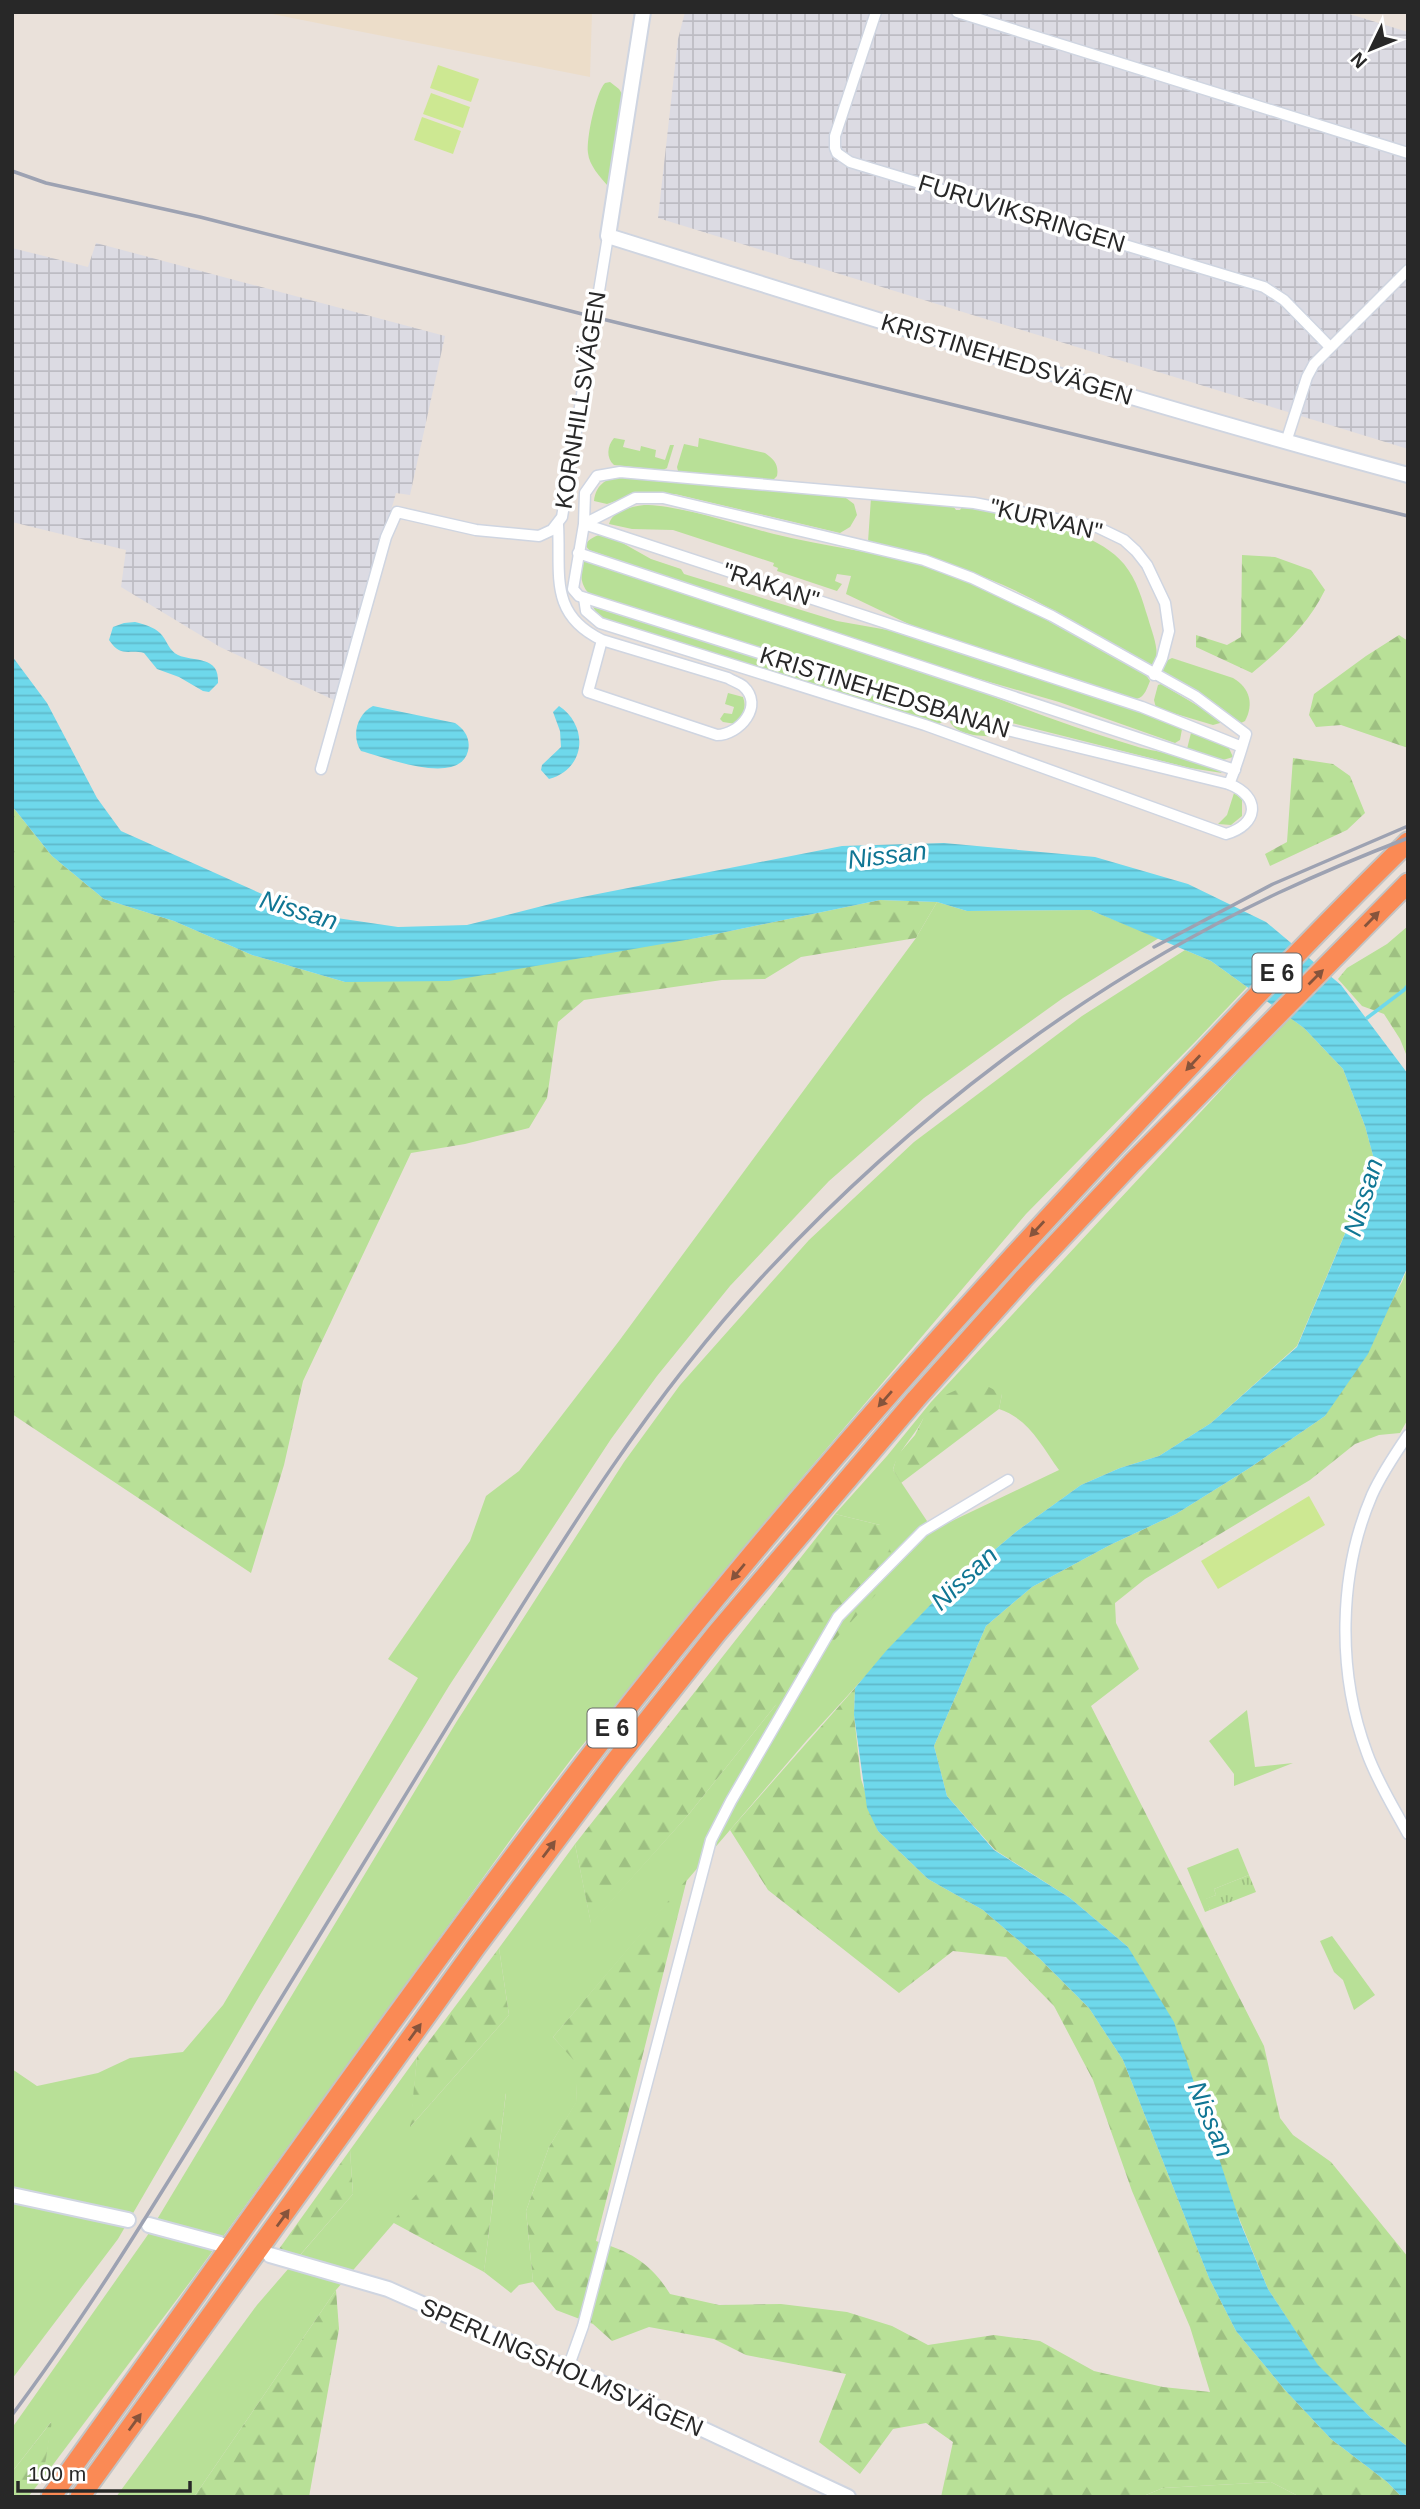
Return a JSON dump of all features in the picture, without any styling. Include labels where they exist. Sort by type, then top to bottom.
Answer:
[{"type":"highway","name":"E 6","points":[[51,2497],[463,1924],[690,1629],[898,1383],[1005,1264],[1315,933],[1408,842]]},
{"type":"highway","name":"E 6","points":[[80,2497],[476,1947],[617,1759],[716,1634],[898,1420],[1014,1289],[1132,1163],[1408,883]]},
{"type":"street","name":"KORNHILLSVÄGEN","points":[[321,769],[386,537],[397,512],[476,530],[539,536],[558,524],[562,517],[643,12]]},
{"type":"street","name":"FURUVIKSRINGEN","points":[[876,12],[835,136],[835,148],[843,158],[1264,287],[1284,300],[1330,347]]},
{"type":"street","points":[[957,12],[1408,153]]},
{"type":"street","name":"KRISTINEHEDSVÄGEN","points":[[608,236],[1060,376],[1408,475]]},
{"type":"street","points":[[1286,442],[1309,370],[1408,270]]},
{"type":"street","name":"\"KURVAN\"","points":[[584,524],[585,493],[597,476],[607,473],[942,499],[1097,527],[1124,540],[1136,551],[1147,565],[1165,603],[1169,631],[1154,675]]},
{"type":"street","points":[[635,498],[663,498],[924,560],[1007,593],[1195,696],[1246,734],[1229,785],[1245,793],[1252,804],[1248,822],[1242,828],[1226,834],[925,725],[600,624],[590,617],[580,595],[573,589],[584,524],[635,498]]},
{"type":"street","points":[[558,524],[558,577],[561,593],[575,621],[586,632],[602,640],[743,685],[750,694],[749,713],[744,724],[727,735],[717,735],[588,692],[602,640]]},
{"type":"street","name":"\"RAKAN\"","points":[[584,524],[1142,707],[1242,747]]},
{"type":"street","points":[[578,553],[1235,770]]},
{"type":"street","points":[[561,593],[580,595]]},
{"type":"street","name":"KRISTINEHEDSBANAN","points":[[580,595],[984,724],[1229,785]]},
{"type":"street","points":[[1408,1436],[1372,1495],[1356,1548],[1347,1597],[1346,1628],[1354,1709],[1367,1753],[1408,1835]]},
{"type":"street","points":[[568,2368],[587,2314],[711,1840],[756,1756],[838,1617],[923,1531],[1008,1480]]},
{"type":"street","points":[[12,2195],[128,2220]]},
{"type":"street","points":[[149,2225],[220,2244]]},
{"type":"street","name":"SPERLINGSHOLMSVÄGEN","points":[[270,2255],[388,2289],[568,2368],[848,2497]]},
{"type":"shaded area","points":[[262,12],[592,12],[590,77]]},
{"type":"shaded area","points":[[685,12],[1343,12],[1408,32],[1408,449],[658,218],[678,39]]},
{"type":"shaded area","points":[[96,243],[445,336],[410,495],[396,493],[336,701],[220,647],[121,587],[126,550],[12,522],[12,248],[88,267]]},
{"type":"green space","points":[[438,65],[479,79],[471,102],[430,88]]},
{"type":"green space","points":[[610,82],[624,97],[608,186],[593,166],[588,146],[598,96],[605,83]]},
{"type":"green space","points":[[431,93],[470,107],[463,128],[423,114]]},
{"type":"green space","points":[[422,117],[461,131],[453,154],[414,140]]},
{"type":"green space","points":[[614,438],[625,440],[623,447],[640,451],[641,446],[656,450],[655,457],[665,460],[670,445],[674,445],[667,468],[663,470],[614,465],[608,452]]},
{"type":"green space","points":[[699,438],[765,453],[775,463],[777,476],[772,481],[678,471],[684,444],[698,447]]},
{"type":"green space","points":[[620,476],[842,495],[854,504],[857,515],[850,527],[840,533],[675,494],[636,494],[607,504],[594,501],[602,484]]},
{"type":"green space","points":[[871,498],[1002,514],[1048,524],[1092,540],[1124,564],[1136,583],[1155,642],[1157,654],[1154,665],[1147,666],[1068,619],[1007,587],[943,563],[868,542]]},
{"type":"green space","points":[[644,505],[691,512],[794,539],[931,567],[987,588],[1041,615],[1146,675],[1150,681],[1140,698],[1127,698],[917,628],[846,594],[851,576],[837,574],[835,581],[842,584],[837,591],[777,571],[774,563],[673,530],[632,529],[609,524],[618,512]]},
{"type":"green space","points":[[603,534],[651,559],[681,569],[684,574],[837,621],[899,632],[1178,724],[1182,729],[1180,740],[1175,743],[1059,702],[941,668],[589,550],[585,545]]},
{"type":"green space","points":[[1242,555],[1275,557],[1311,570],[1325,590],[1302,625],[1252,673],[1196,647],[1196,635],[1227,645],[1241,637]]},
{"type":"green space","points":[[588,561],[963,684],[1092,733],[1145,749],[1204,762],[1222,773],[1190,768],[933,703],[594,598],[586,590],[581,578],[582,562]]},
{"type":"green space","points":[[593,607],[924,709],[942,715],[942,722],[939,724],[610,621],[599,617]]},
{"type":"green space","points":[[1399,635],[1408,641],[1408,748],[1341,725],[1316,727],[1309,715],[1314,694]]},
{"type":"green space","points":[[1172,658],[1239,682],[1247,692],[1250,703],[1245,721],[1239,724],[1162,673],[1166,661]]},
{"type":"green space","points":[[1161,684],[1220,719],[1220,723],[1213,725],[1156,708],[1154,700],[1158,685]]},
{"type":"green space","points":[[728,693],[743,697],[744,712],[736,724],[720,719],[724,713],[732,714],[734,707],[725,704]]},
{"type":"green space","points":[[951,720],[955,720],[996,736],[958,730]]},
{"type":"green space","points":[[1192,729],[1227,744],[1233,757],[1223,760],[1187,749]]},
{"type":"green space","points":[[1293,758],[1333,764],[1350,776],[1365,813],[1347,830],[1270,866],[1265,854],[1287,842]]},
{"type":"green space","points":[[1234,793],[1242,799],[1242,816],[1231,825],[1218,824],[1227,815]]},
{"type":"green space","points":[[12,806],[52,856],[104,899],[174,921],[252,955],[345,982],[697,938],[880,900],[937,902],[916,938],[801,957],[765,979],[722,980],[584,1000],[558,1022],[547,1098],[529,1128],[465,1144],[411,1153],[303,1381],[284,1465],[251,1573],[12,1414]]},
{"type":"green space","points":[[937,902],[967,911],[1090,910],[1159,938],[1063,998],[924,1098],[829,1181],[730,1286],[657,1376],[611,1439],[449,1686],[260,1995],[118,2239],[12,2379],[12,2069],[37,2086],[98,2073],[130,2058],[183,2052],[223,2005],[418,1678],[388,1659],[470,1541],[486,1496],[519,1471],[619,1341],[916,938]]},
{"type":"green space","points":[[1408,926],[1408,1059],[1400,1039],[1384,1014],[1362,1006],[1338,979],[1347,968],[1387,944]]},
{"type":"green space","points":[[1185,950],[1211,961],[1247,987],[1026,1214],[800,1480],[576,1753],[522,1824],[193,2278],[43,2478],[51,2422],[12,2472],[12,2428],[147,2236],[457,1721],[624,1462],[680,1385],[809,1240],[914,1142],[1082,1016]]},
{"type":"green space","points":[[1289,1017],[1304,1028],[1343,1069],[1365,1126],[1375,1163],[1297,1346],[1211,1423],[1159,1456],[1120,1468],[1081,1485],[1017,1531],[935,1600],[807,1740],[553,2037],[578,2064],[576,2103],[549,2147],[526,2211],[533,2282],[519,2285],[511,2293],[484,2272],[506,2093],[336,2290],[194,2497],[116,2497],[257,2305],[353,2194],[350,2150],[417,2057],[411,2126],[509,2015],[499,1948],[575,1844],[591,1923],[689,1814],[775,1706],[880,1525],[835,1514],[931,1402]],"holes":[[[1002,1394],[999,1409],[1026,1426],[1059,1470],[933,1530],[893,1470],[899,1456],[923,1419]]]},
{"type":"green space","points":[[1408,1266],[1408,1419],[1400,1433],[1379,1435],[1355,1444],[1310,1480],[1145,1579],[1115,1603],[1116,1623],[1139,1669],[1091,1706],[1264,2046],[1280,2118],[1293,2135],[1331,2162],[1408,2257],[1408,2447],[1371,2418],[1318,2366],[1268,2289],[1128,1947],[1070,1898],[995,1850],[947,1796],[934,1746],[986,1626],[1032,1587],[1110,1545],[1176,1514],[1325,1416],[1402,1282]]},
{"type":"green space","points":[[970,1384],[987,1386],[1002,1394],[999,1409],[901,1483],[893,1470],[897,1456],[915,1435],[923,1419],[945,1395]]},
{"type":"green space","points":[[1309,1496],[1325,1525],[1218,1589],[1201,1561]]},
{"type":"green space","points":[[835,1514],[880,1525],[898,1570],[775,1706],[689,1814],[591,1924],[575,1844]]},
{"type":"green space","points":[[855,1688],[854,1715],[861,1779],[878,1831],[928,1879],[983,1910],[1040,1959],[1089,2008],[1123,2060],[1209,2278],[1236,2331],[1285,2390],[1331,2439],[1386,2481],[1402,2497],[1300,2497],[1271,2482],[1163,2488],[1141,2497],[941,2497],[953,2442],[926,2423],[893,2429],[860,2474],[819,2442],[846,2374],[746,2355],[714,2339],[649,2327],[612,2341],[593,2324],[556,2310],[533,2282],[526,2211],[549,2147],[576,2102],[577,2064],[553,2037],[687,1879],[596,2241],[639,2260],[655,2274],[670,2294],[719,2305],[781,2304],[847,2312],[892,2326],[928,2345],[994,2335],[1040,2341],[1094,2371],[1163,2387],[1210,2392],[1190,2327],[1132,2191],[1093,2080],[1054,2006],[1006,1957],[953,1951],[899,1993],[768,1890],[730,1830]]},
{"type":"green space","points":[[1247,1710],[1255,1767],[1293,1763],[1234,1786],[1234,1774],[1209,1741]]},
{"type":"green space","points":[[1238,1848],[1249,1875],[1214,1889],[1216,1895],[1206,1899],[1210,1910],[1205,1912],[1187,1868]]},
{"type":"green space","points":[[1249,1875],[1256,1892],[1210,1910],[1205,1899],[1216,1895],[1214,1889]]},
{"type":"green space","points":[[1332,1936],[1375,1995],[1354,2010],[1343,1980],[1334,1972],[1320,1941]]},
{"type":"green space","points":[[499,1948],[509,2015],[410,2127],[417,2057]]},
{"type":"green space","points":[[506,2092],[484,2272],[392,2222]]},
{"type":"green space","points":[[350,2150],[353,2194],[300,2255],[279,2249]]},
{"type":"green space","points":[[336,2290],[339,2329],[309,2497],[194,2497]]},
{"type":"green space","points":[[52,2421],[43,2478],[28,2497],[12,2497],[12,2472]]},
{"type":"green space","points":[[1271,2482],[1300,2497],[1141,2497],[1163,2488]]},
{"type":"water","points":[[135,622],[158,631],[178,655],[210,664],[215,668],[218,683],[209,692],[203,691],[179,677],[157,669],[144,653],[125,652],[113,646],[109,640],[113,627]]},
{"type":"water","name":"Nissan","points":[[12,656],[47,703],[97,798],[121,831],[262,894],[330,917],[398,927],[467,925],[562,901],[842,846],[944,843],[1095,857],[1188,884],[1266,922],[1341,985],[1408,1074],[1408,1266],[1368,1354],[1325,1416],[1176,1514],[1110,1545],[1032,1587],[986,1626],[934,1746],[947,1796],[994,1850],[1070,1898],[1128,1947],[1174,2022],[1240,2222],[1268,2289],[1318,2365],[1371,2418],[1408,2447],[1408,2497],[1402,2497],[1386,2481],[1331,2439],[1285,2390],[1236,2331],[1209,2278],[1123,2060],[1089,2008],[1040,1959],[983,1910],[928,1879],[878,1831],[867,1808],[854,1715],[855,1688],[886,1651],[935,1600],[1017,1531],[1081,1485],[1120,1468],[1159,1456],[1211,1423],[1297,1347],[1375,1163],[1365,1126],[1343,1069],[1304,1028],[1211,961],[1090,910],[967,911],[937,902],[880,900],[697,938],[449,981],[345,982],[252,955],[174,921],[104,899],[52,856],[12,806]]},
{"type":"water","points":[[373,706],[455,723],[466,734],[469,742],[462,762],[451,767],[420,767],[361,751],[356,739],[357,726],[363,714]]},
{"type":"water","points":[[559,706],[569,714],[575,724],[579,746],[570,766],[549,779],[541,770],[542,765],[561,747],[560,731],[553,712]]},
{"type":"waterway","points":[[1367,1018],[1408,985]]},
{"type":"railway","points":[[12,171],[46,183],[200,217],[594,317],[1408,516]]},
{"type":"railway","points":[[1154,947],[1273,884],[1408,826]]},
{"type":"railway","points":[[12,2415],[98,2292],[152,2207],[573,1525],[681,1373],[761,1278],[876,1164],[938,1111],[1068,1014],[1206,929],[1278,893],[1408,838]]}]
